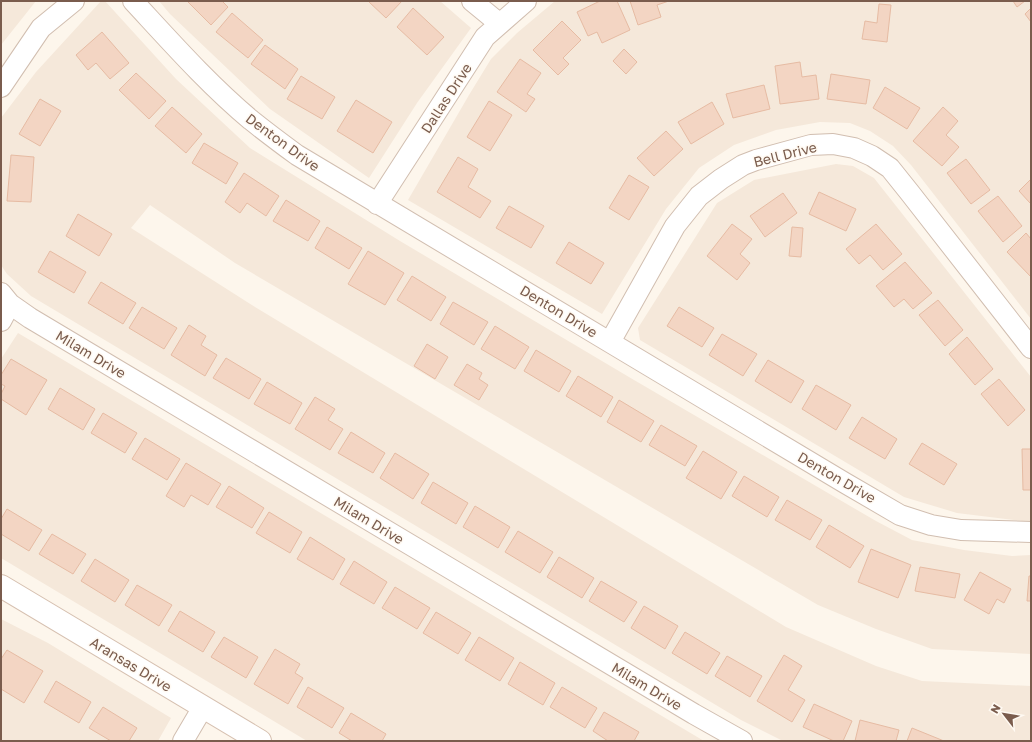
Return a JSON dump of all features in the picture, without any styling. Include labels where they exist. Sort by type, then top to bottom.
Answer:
[{"type":"street","points":[[1,87],[41,28],[74,1]]},
{"type":"street","name":"Denton Drive","points":[[134,1],[172,44],[205,78],[250,120],[297,155],[845,483],[900,515],[931,525],[961,530],[1031,532]]},
{"type":"street","points":[[472,1],[500,24]]},
{"type":"street","name":"Dallas Drive","points":[[378,204],[485,37],[526,1]]},
{"type":"street","name":"Bell Drive","points":[[610,342],[675,226],[699,196],[742,165],[811,145],[833,144],[854,148],[872,156],[890,168],[1031,348]]},
{"type":"street","name":"Milam Drive","points":[[4,306],[30,318],[687,710],[742,741]]},
{"type":"street","name":"Aransas Drive","points":[[1,586],[260,741]]},
{"type":"street","points":[[182,741],[203,707]]},
{"type":"shaded area","points":[[1,1],[36,1],[1,45]]},
{"type":"shaded area","points":[[101,1],[105,1],[176,79],[250,148],[400,241],[634,380],[876,521],[912,540],[964,550],[1012,556],[1031,555],[1031,654],[932,649],[876,629],[818,605],[235,263],[150,205],[131,228],[255,307],[786,627],[876,666],[922,681],[1031,686],[1031,741],[783,741],[741,720],[31,296],[7,274],[1,265],[1,118],[36,72]]},
{"type":"shaded area","points":[[159,1],[440,1],[471,28],[417,103],[369,178],[270,109],[170,14]]},
{"type":"shaded area","points":[[555,1],[1031,1],[1031,319],[911,165],[893,146],[870,131],[850,123],[820,122],[776,130],[734,145],[699,168],[666,209],[602,314],[408,200],[491,59],[517,33]]},
{"type":"shaded area","points":[[836,164],[853,166],[874,178],[1031,377],[1031,522],[957,513],[904,497],[640,340],[638,328],[717,203],[754,180]]},
{"type":"shaded area","points":[[18,333],[704,741],[307,741],[1,558],[1,359]]},
{"type":"shaded area","points":[[1,619],[48,643],[171,718],[158,741],[1,741]]},
{"type":"building","points":[[187,1],[222,1],[228,7],[211,25]]},
{"type":"building","points":[[368,1],[402,1],[386,18]]},
{"type":"building","points":[[600,1],[617,1],[630,30],[602,43],[597,32],[588,36],[577,12]]},
{"type":"building","points":[[630,1],[669,1],[657,5],[661,17],[638,25]]},
{"type":"building","points":[[1013,1],[1025,1],[1017,7]]},
{"type":"building","points":[[879,4],[891,5],[887,42],[862,39],[865,21],[877,23]]},
{"type":"building","points":[[413,8],[444,37],[427,55],[397,27]]},
{"type":"building","points":[[1031,8],[1031,22],[1025,14]]},
{"type":"building","points":[[232,13],[263,40],[248,58],[216,32]]},
{"type":"building","points":[[562,21],[581,40],[563,58],[569,64],[558,75],[533,50]]},
{"type":"building","points":[[102,32],[129,63],[110,79],[96,63],[88,70],[76,55]]},
{"type":"building","points":[[265,45],[298,69],[285,89],[251,64]]},
{"type":"building","points":[[624,49],[637,62],[626,74],[613,61]]},
{"type":"building","points":[[520,59],[541,73],[527,94],[535,99],[526,112],[497,92]]},
{"type":"building","points":[[800,62],[802,77],[816,75],[819,99],[780,104],[775,66]]},
{"type":"building","points":[[136,73],[166,101],[149,119],[119,90]]},
{"type":"building","points":[[831,74],[870,80],[866,104],[827,99]]},
{"type":"building","points":[[301,76],[335,97],[322,119],[287,99]]},
{"type":"building","points":[[764,85],[770,109],[733,118],[726,94]]},
{"type":"building","points":[[885,87],[920,108],[907,129],[873,108]]},
{"type":"building","points":[[40,99],[61,111],[40,146],[19,134]]},
{"type":"building","points":[[356,100],[392,122],[373,153],[337,131]]},
{"type":"building","points":[[489,101],[512,115],[490,151],[467,137]]},
{"type":"building","points":[[712,102],[724,124],[691,144],[678,122]]},
{"type":"building","points":[[172,107],[202,134],[186,153],[155,126]]},
{"type":"building","points":[[943,107],[958,121],[946,135],[959,147],[942,166],[913,141]]},
{"type":"building","points":[[666,131],[683,149],[654,176],[637,158]]},
{"type":"building","points":[[204,143],[238,163],[226,184],[192,163]]},
{"type":"building","points":[[11,155],[34,157],[31,202],[7,201]]},
{"type":"building","points":[[458,157],[478,169],[468,187],[491,201],[480,218],[437,192]]},
{"type":"building","points":[[966,159],[990,190],[971,204],[947,173]]},
{"type":"building","points":[[244,173],[279,196],[266,216],[247,203],[240,213],[225,202]]},
{"type":"building","points":[[629,175],[649,187],[629,220],[609,208]]},
{"type":"building","points":[[1031,179],[1031,202],[1030,203],[1019,191]]},
{"type":"building","points":[[819,192],[856,209],[846,231],[809,214]]},
{"type":"building","points":[[783,193],[797,213],[765,237],[750,216]]},
{"type":"building","points":[[998,196],[1022,226],[1003,242],[978,211]]},
{"type":"building","points":[[286,200],[320,221],[308,241],[273,221]]},
{"type":"building","points":[[509,206],[544,226],[531,248],[496,228]]},
{"type":"building","points":[[78,214],[112,234],[99,256],[66,236]]},
{"type":"building","points":[[732,224],[752,239],[740,254],[750,263],[737,280],[707,256]]},
{"type":"building","points":[[876,224],[902,254],[883,270],[870,255],[859,264],[846,249]]},
{"type":"building","points":[[327,227],[362,248],[349,269],[315,248]]},
{"type":"building","points":[[792,227],[803,228],[801,257],[789,256]]},
{"type":"building","points":[[1026,233],[1031,239],[1031,277],[1007,252]]},
{"type":"building","points":[[569,242],[604,263],[591,284],[556,263]]},
{"type":"building","points":[[50,251],[86,272],[74,293],[38,272]]},
{"type":"building","points":[[368,251],[404,273],[385,305],[348,284]]},
{"type":"building","points":[[905,262],[932,293],[913,309],[904,299],[894,307],[876,286]]},
{"type":"building","points":[[412,276],[446,297],[431,321],[397,300]]},
{"type":"building","points":[[101,282],[136,303],[123,324],[88,303]]},
{"type":"building","points":[[938,300],[963,330],[945,346],[919,315]]},
{"type":"building","points":[[453,302],[488,322],[474,345],[440,324]]},
{"type":"building","points":[[142,307],[177,328],[164,349],[129,328]]},
{"type":"building","points":[[679,307],[714,328],[702,347],[667,326]]},
{"type":"building","points":[[189,325],[206,336],[201,345],[217,355],[205,376],[171,355]]},
{"type":"building","points":[[495,326],[529,347],[515,369],[481,349]]},
{"type":"building","points":[[722,334],[757,354],[743,376],[709,355]]},
{"type":"building","points":[[967,337],[993,369],[975,385],[949,354]]},
{"type":"building","points":[[427,344],[448,357],[435,379],[414,366]]},
{"type":"building","points":[[536,350],[571,371],[559,392],[524,371]]},
{"type":"building","points":[[226,358],[261,379],[249,399],[213,378]]},
{"type":"building","points":[[11,359],[47,380],[26,415],[1,399],[1,394],[5,386],[1,384],[1,375]]},
{"type":"building","points":[[768,360],[804,381],[791,403],[755,381]]},
{"type":"building","points":[[467,364],[482,373],[479,379],[488,385],[479,400],[454,385]]},
{"type":"building","points":[[578,376],[613,397],[601,417],[566,396]]},
{"type":"building","points":[[999,379],[1025,410],[1008,426],[981,394]]},
{"type":"building","points":[[267,382],[302,403],[290,424],[254,404]]},
{"type":"building","points":[[816,385],[851,405],[836,430],[802,409]]},
{"type":"building","points":[[60,388],[95,409],[83,430],[48,409]]},
{"type":"building","points":[[315,397],[335,409],[328,420],[343,429],[330,450],[295,429]]},
{"type":"building","points":[[619,400],[654,421],[641,442],[607,422]]},
{"type":"building","points":[[103,413],[137,433],[125,453],[91,433]]},
{"type":"building","points":[[862,417],[897,439],[885,459],[849,438]]},
{"type":"building","points":[[661,425],[697,446],[685,466],[649,445]]},
{"type":"building","points":[[351,432],[385,453],[373,473],[338,453]]},
{"type":"building","points":[[145,438],[180,459],[167,480],[132,459]]},
{"type":"building","points":[[922,443],[957,464],[944,485],[909,464]]},
{"type":"building","points":[[1022,449],[1031,449],[1031,490],[1023,490]]},
{"type":"building","points":[[703,451],[737,472],[721,499],[686,478]]},
{"type":"building","points":[[395,453],[429,474],[413,499],[380,478]]},
{"type":"building","points":[[186,463],[221,484],[208,505],[191,495],[184,507],[166,496]]},
{"type":"building","points":[[744,476],[779,497],[767,517],[732,496]]},
{"type":"building","points":[[433,482],[468,503],[456,524],[421,503]]},
{"type":"building","points":[[229,486],[264,508],[252,528],[216,507]]},
{"type":"building","points":[[787,500],[822,520],[810,540],[775,520]]},
{"type":"building","points":[[475,506],[510,527],[498,548],[463,527]]},
{"type":"building","points":[[7,509],[42,530],[29,551],[1,534],[1,519]]},
{"type":"building","points":[[269,512],[302,532],[290,553],[256,533]]},
{"type":"building","points":[[829,525],[864,546],[850,568],[816,547]]},
{"type":"building","points":[[518,531],[553,552],[540,573],[505,552]]},
{"type":"building","points":[[52,534],[86,554],[73,574],[39,554]]},
{"type":"building","points":[[310,537],[345,559],[333,580],[297,559]]},
{"type":"building","points":[[871,549],[911,565],[898,598],[858,582]]},
{"type":"building","points":[[559,557],[594,578],[582,598],[547,577]]},
{"type":"building","points":[[95,559],[129,580],[115,602],[81,581]]},
{"type":"building","points":[[354,561],[387,582],[374,604],[340,584]]},
{"type":"building","points":[[920,567],[960,574],[955,598],[915,591]]},
{"type":"building","points":[[980,572],[1011,589],[1004,603],[997,599],[989,614],[964,600]]},
{"type":"building","points":[[1029,576],[1031,576],[1031,601],[1027,601]]},
{"type":"building","points":[[601,581],[637,602],[624,622],[589,601]]},
{"type":"building","points":[[137,585],[172,605],[159,626],[125,605]]},
{"type":"building","points":[[395,587],[430,608],[417,629],[382,608]]},
{"type":"building","points":[[644,606],[678,626],[665,649],[631,628]]},
{"type":"building","points":[[180,611],[215,632],[203,652],[168,631]]},
{"type":"building","points":[[436,612],[471,633],[458,654],[423,633]]},
{"type":"building","points":[[685,632],[720,653],[707,674],[672,653]]},
{"type":"building","points":[[224,637],[258,657],[246,678],[211,657]]},
{"type":"building","points":[[479,637],[514,658],[500,681],[465,660]]},
{"type":"building","points":[[275,649],[300,664],[295,673],[303,678],[288,704],[254,684]]},
{"type":"building","points":[[7,650],[43,671],[24,703],[1,689],[1,659]]},
{"type":"building","points":[[784,655],[802,666],[788,690],[805,700],[792,722],[757,701]]},
{"type":"building","points":[[727,656],[762,676],[750,697],[715,676]]},
{"type":"building","points":[[520,662],[555,683],[543,705],[508,684]]},
{"type":"building","points":[[56,681],[91,702],[79,723],[44,702]]},
{"type":"building","points":[[308,687],[344,708],[332,728],[297,707]]},
{"type":"building","points":[[562,687],[597,708],[585,728],[550,707]]},
{"type":"building","points":[[814,704],[852,721],[843,741],[834,741],[803,727]]},
{"type":"building","points":[[103,707],[137,728],[129,741],[111,741],[89,728]]},
{"type":"building","points":[[604,712],[639,732],[634,741],[608,741],[593,731]]},
{"type":"building","points":[[351,713],[386,734],[382,741],[352,741],[339,733]]},
{"type":"building","points":[[860,720],[899,730],[896,741],[855,741]]},
{"type":"building","points":[[912,728],[944,741],[907,741]]}]
